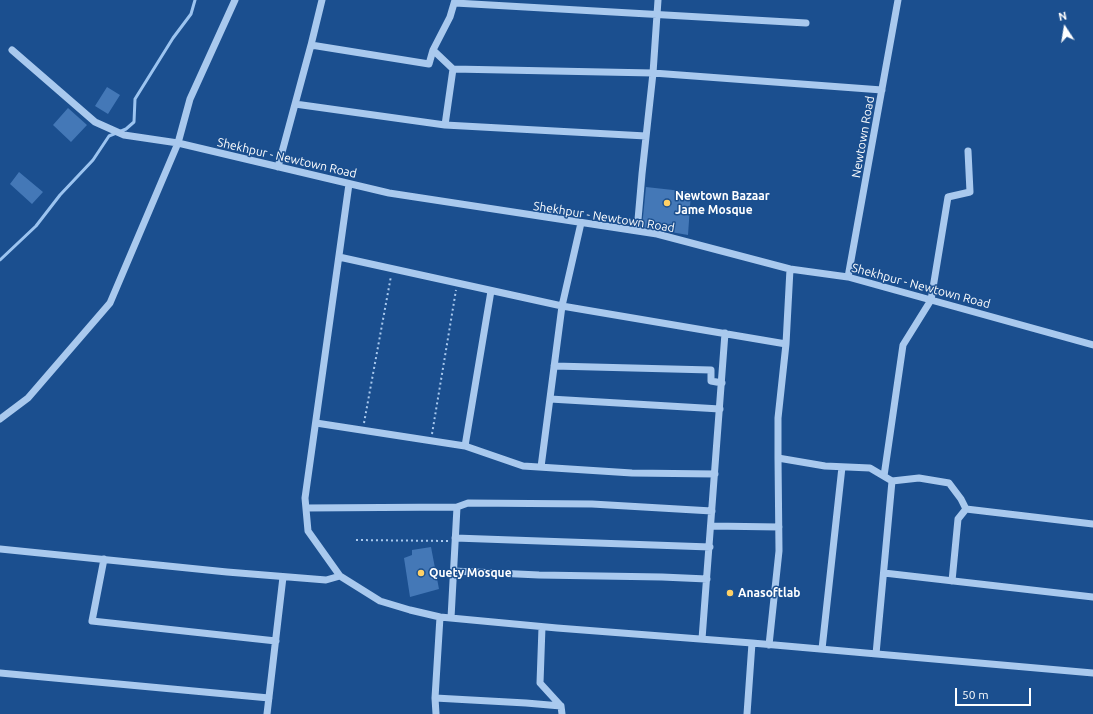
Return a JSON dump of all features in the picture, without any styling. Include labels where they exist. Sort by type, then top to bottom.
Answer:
[{"type":"street","points":[[0,419],[28,398],[110,304],[178,143],[190,99],[235,0]]},
{"type":"street","points":[[278,167],[322,0]]},
{"type":"street","points":[[637,231],[653,73],[658,0]]},
{"type":"street","name":"Newtown Road","points":[[848,277],[898,0]]},
{"type":"street","points":[[310,45],[429,64],[433,50],[450,17],[455,1],[657,15],[806,23]]},
{"type":"street","name":"Shekhpur - Newtown Road","points":[[12,50],[95,122],[124,135],[178,143],[389,193],[657,234],[790,268],[848,277],[1093,346]]},
{"type":"street","points":[[433,50],[453,69],[653,73],[882,90]]},
{"type":"street","points":[[445,124],[453,69]]},
{"type":"street","points":[[295,104],[445,124],[646,136]]},
{"type":"street","points":[[884,476],[902,345],[931,300],[948,197],[970,192],[968,151]]},
{"type":"street","points":[[349,184],[305,498],[308,531],[340,576],[380,601],[440,617],[542,627],[769,644],[1093,673]]},
{"type":"street","points":[[541,467],[562,306],[581,223]]},
{"type":"street","points":[[339,257],[562,306],[786,344]]},
{"type":"street","points":[[769,644],[779,551],[778,418],[786,344],[790,268]]},
{"type":"street","points":[[465,446],[491,291]]},
{"type":"street","points":[[702,639],[725,334]]},
{"type":"street","points":[[554,366],[712,370],[711,381],[722,383]]},
{"type":"street","points":[[550,399],[720,409]]},
{"type":"street","points":[[316,422],[465,446],[523,466],[632,473],[715,474]]},
{"type":"street","points":[[778,458],[825,466],[870,468],[892,481],[919,478],[949,484],[961,499],[966,509]]},
{"type":"street","points":[[822,649],[842,467]]},
{"type":"street","points":[[876,654],[892,481]]},
{"type":"street","points":[[306,508],[457,507],[468,503],[592,504],[712,511]]},
{"type":"street","points":[[451,618],[457,507]]},
{"type":"street","points":[[966,509],[1093,524]]},
{"type":"street","points":[[952,581],[958,519],[966,509]]},
{"type":"street","points":[[711,526],[779,527]]},
{"type":"street","points":[[455,539],[710,547]]},
{"type":"street","points":[[0,549],[283,577],[326,580],[340,576]]},
{"type":"street","points":[[104,559],[92,621],[276,641]]},
{"type":"street","points":[[453,571],[539,575],[662,576],[707,579]]},
{"type":"street","points":[[884,573],[1093,597]]},
{"type":"street","points":[[267,714],[283,577]]},
{"type":"street","points":[[436,714],[435,698],[440,617]]},
{"type":"street","points":[[542,627],[540,683],[562,710]]},
{"type":"street","points":[[747,714],[752,643]]},
{"type":"street","points":[[0,673],[269,698]]},
{"type":"street","points":[[435,698],[526,703],[562,710]]},
{"type":"path","points":[[362,430],[392,269]]},
{"type":"path","points":[[431,440],[457,283]]},
{"type":"path","points":[[356,540],[455,539]]},
{"type":"building","points":[[107,87],[120,95],[108,114],[95,106]]},
{"type":"building","points":[[68,108],[87,125],[71,142],[53,125]]},
{"type":"building","points":[[19,172],[43,192],[32,204],[10,184]]},
{"type":"building","name":"Newtown Bazaar Jame Mosque","points":[[646,187],[691,192],[688,235],[642,227]]},
{"type":"building","name":"Quety Mosque","points":[[431,547],[439,589],[410,597],[404,558],[412,555],[412,550]]},
{"type":"waterway","points":[[0,260],[36,226],[60,195],[93,160],[109,136],[126,129],[134,122],[135,99],[173,38],[191,14],[195,0]]},
{"type":"place","name":"Newtown Bazaar Jame Mosque","points":[[667,203]]},
{"type":"place","name":"Quety Mosque","points":[[421,573]]},
{"type":"place","name":"Anasoftlab","points":[[730,593]]}]
